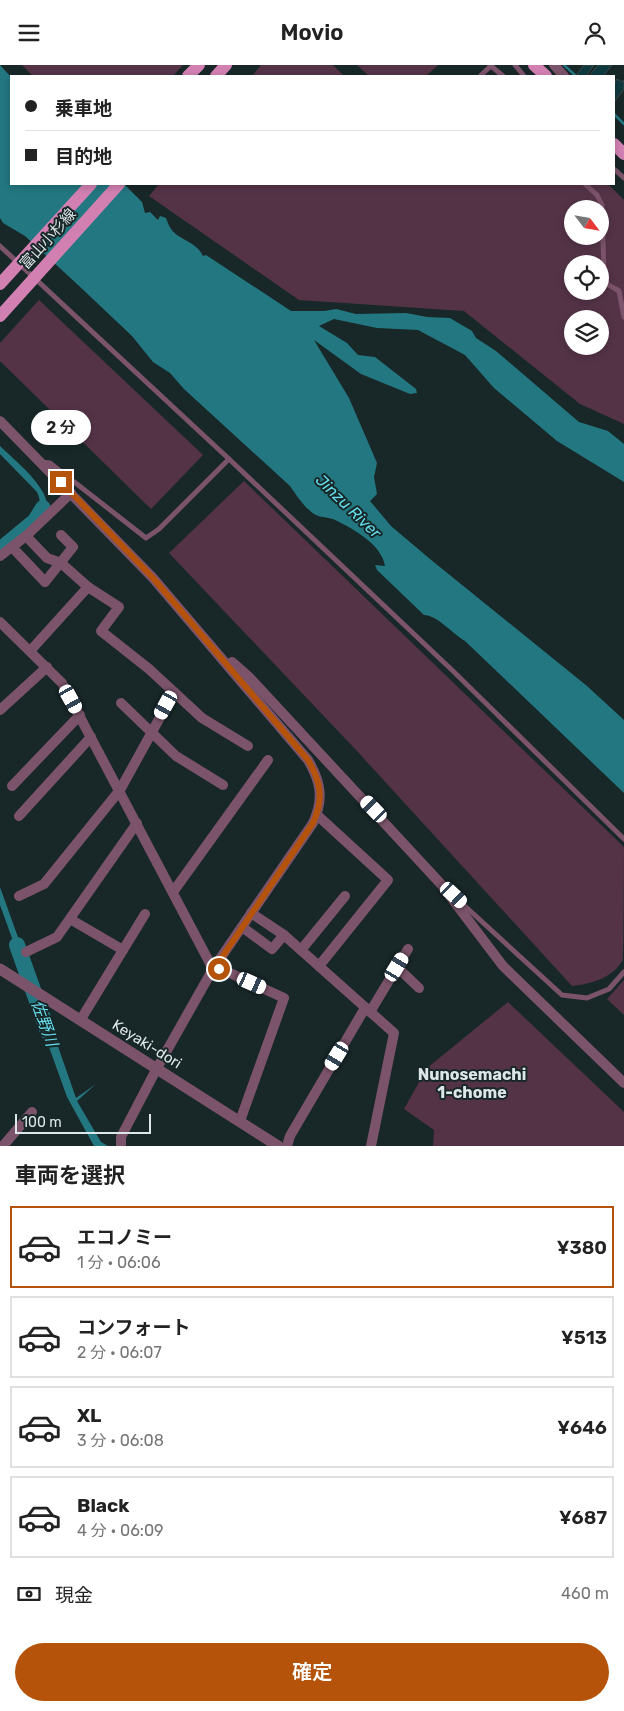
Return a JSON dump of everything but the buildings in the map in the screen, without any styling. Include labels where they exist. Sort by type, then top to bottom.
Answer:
[{"type":"main road","points":[[189,75],[199,65]]},
{"type":"main road","points":[[217,75],[226,65]]},
{"type":"main road","points":[[534,65],[545,75]]},
{"type":"main road","points":[[615,145],[624,154]]},
{"type":"main road","name":"富山小杉線","points":[[0,284],[90,185]]},
{"type":"main road","name":"富山小杉線","points":[[0,316],[118,185]]},
{"type":"street","points":[[554,65],[563,75]]},
{"type":"street","points":[[0,421],[153,578],[308,760],[320,786],[320,805],[317,815],[214,969],[157,1067],[121,1137],[121,1145]]},
{"type":"street","points":[[0,556],[26,536],[71,493]]},
{"type":"street","points":[[12,547],[45,582],[73,547],[61,535]]},
{"type":"street","points":[[26,536],[47,558],[60,563],[88,587],[118,607],[101,631],[149,669],[202,718],[248,746]]},
{"type":"street","points":[[31,650],[88,587]]},
{"type":"street","points":[[0,622],[31,650],[62,683],[214,969]]},
{"type":"street","points":[[206,639],[249,677],[440,883],[503,966],[624,1083]]},
{"type":"street","points":[[0,710],[47,667]]},
{"type":"street","points":[[19,896],[44,885],[120,789],[174,692]]},
{"type":"street","points":[[121,703],[176,756],[223,785]]},
{"type":"street","points":[[12,786],[80,715]]},
{"type":"street","points":[[19,816],[91,737]]},
{"type":"street","points":[[174,892],[268,760]]},
{"type":"street","points":[[317,815],[388,880],[319,966]]},
{"type":"street","points":[[26,952],[57,937],[137,823]]},
{"type":"street","points":[[301,950],[344,896]]},
{"type":"street","points":[[251,913],[284,935],[394,1033],[370,1146]]},
{"type":"street","points":[[80,1019],[145,914]]},
{"type":"street","points":[[70,919],[123,950]]},
{"type":"street","points":[[242,927],[272,949],[284,935]]},
{"type":"street","points":[[287,1146],[290,1136],[408,949]]},
{"type":"street","points":[[397,967],[419,988]]},
{"type":"street","name":"Keyaki-dori","points":[[0,969],[157,1067],[278,1146]]},
{"type":"street","points":[[214,969],[219,969],[284,998],[240,1121]]},
{"type":"street","points":[[3,1146],[32,1112]]},
{"type":"lane","points":[[481,75],[490,65],[502,75]]},
{"type":"lane","points":[[515,65],[523,75]]},
{"type":"lane","points":[[587,185],[597,195],[602,205],[606,284],[619,291],[624,317]]},
{"type":"lane","points":[[0,246],[453,671],[624,839]]},
{"type":"lane","points":[[41,461],[50,463],[146,538],[159,529],[229,459]]},
{"type":"lane","points":[[440,883],[562,995],[587,998],[609,989],[624,972]]},
{"type":"shaded area","points":[[22,65],[183,65],[174,75],[32,75]]},
{"type":"shaded area","points":[[261,65],[333,65],[343,75],[253,75]]},
{"type":"shaded area","points":[[357,65],[438,65],[427,75],[368,75]]},
{"type":"shaded area","points":[[158,185],[609,185],[624,200],[624,424],[580,404],[464,311],[299,300],[149,196]]},
{"type":"shaded area","points":[[39,300],[203,455],[151,509],[0,361],[0,343]]},
{"type":"shaded area","points":[[244,481],[624,847],[623,959],[614,971],[594,982],[572,986],[356,750],[169,553]]},
{"type":"shaded area","points":[[624,980],[624,1015],[607,999]]},
{"type":"shaded area","points":[[508,1002],[624,1112],[624,1146],[433,1146],[434,1130],[404,1109],[427,1068]]},
{"type":"water","name":"Jinzu River","points":[[0,65],[10,76],[10,185],[125,185],[142,202],[145,213],[150,212],[158,220],[160,216],[166,218],[174,233],[197,247],[203,256],[206,255],[291,311],[336,309],[356,314],[406,313],[427,317],[450,318],[472,331],[476,338],[496,351],[579,422],[608,431],[624,444],[624,482],[557,441],[494,388],[465,355],[418,330],[377,328],[334,319],[319,326],[347,343],[358,355],[375,357],[416,389],[417,393],[410,394],[361,374],[314,340],[349,398],[377,463],[374,477],[377,494],[370,501],[391,526],[587,686],[624,720],[624,793],[465,641],[434,618],[424,615],[377,570],[375,565],[385,566],[383,558],[366,538],[333,519],[321,517],[309,510],[290,486],[184,389],[170,373],[153,362],[132,336],[77,284],[25,236],[3,223],[0,218]]},
{"type":"water","points":[[0,446],[24,468],[45,496],[47,506],[45,514],[35,525],[30,522],[36,515],[40,505],[37,492],[0,454]]},
{"type":"water","points":[[0,887],[29,968],[21,963],[0,905]]},
{"type":"water","points":[[35,1008],[47,1015],[76,1098],[96,1084],[77,1101],[101,1142],[108,1146],[94,1146],[67,1097]]},
{"type":"waterway","points":[[564,65],[575,75]]},
{"type":"waterway","points":[[615,115],[624,124]]},
{"type":"waterway","name":"佐野川","points":[[6,545],[35,521],[43,508]]},
{"type":"waterway","name":"佐野川","points":[[17,945],[48,1032]]},
{"type":"district","name":"Nunosemachi 1-chome","points":[[472,1083]]},
{"type":"route","points":[[61,482],[153,578],[308,760],[317,776],[321,796],[320,805],[313,823],[214,969],[219,969]]}]
